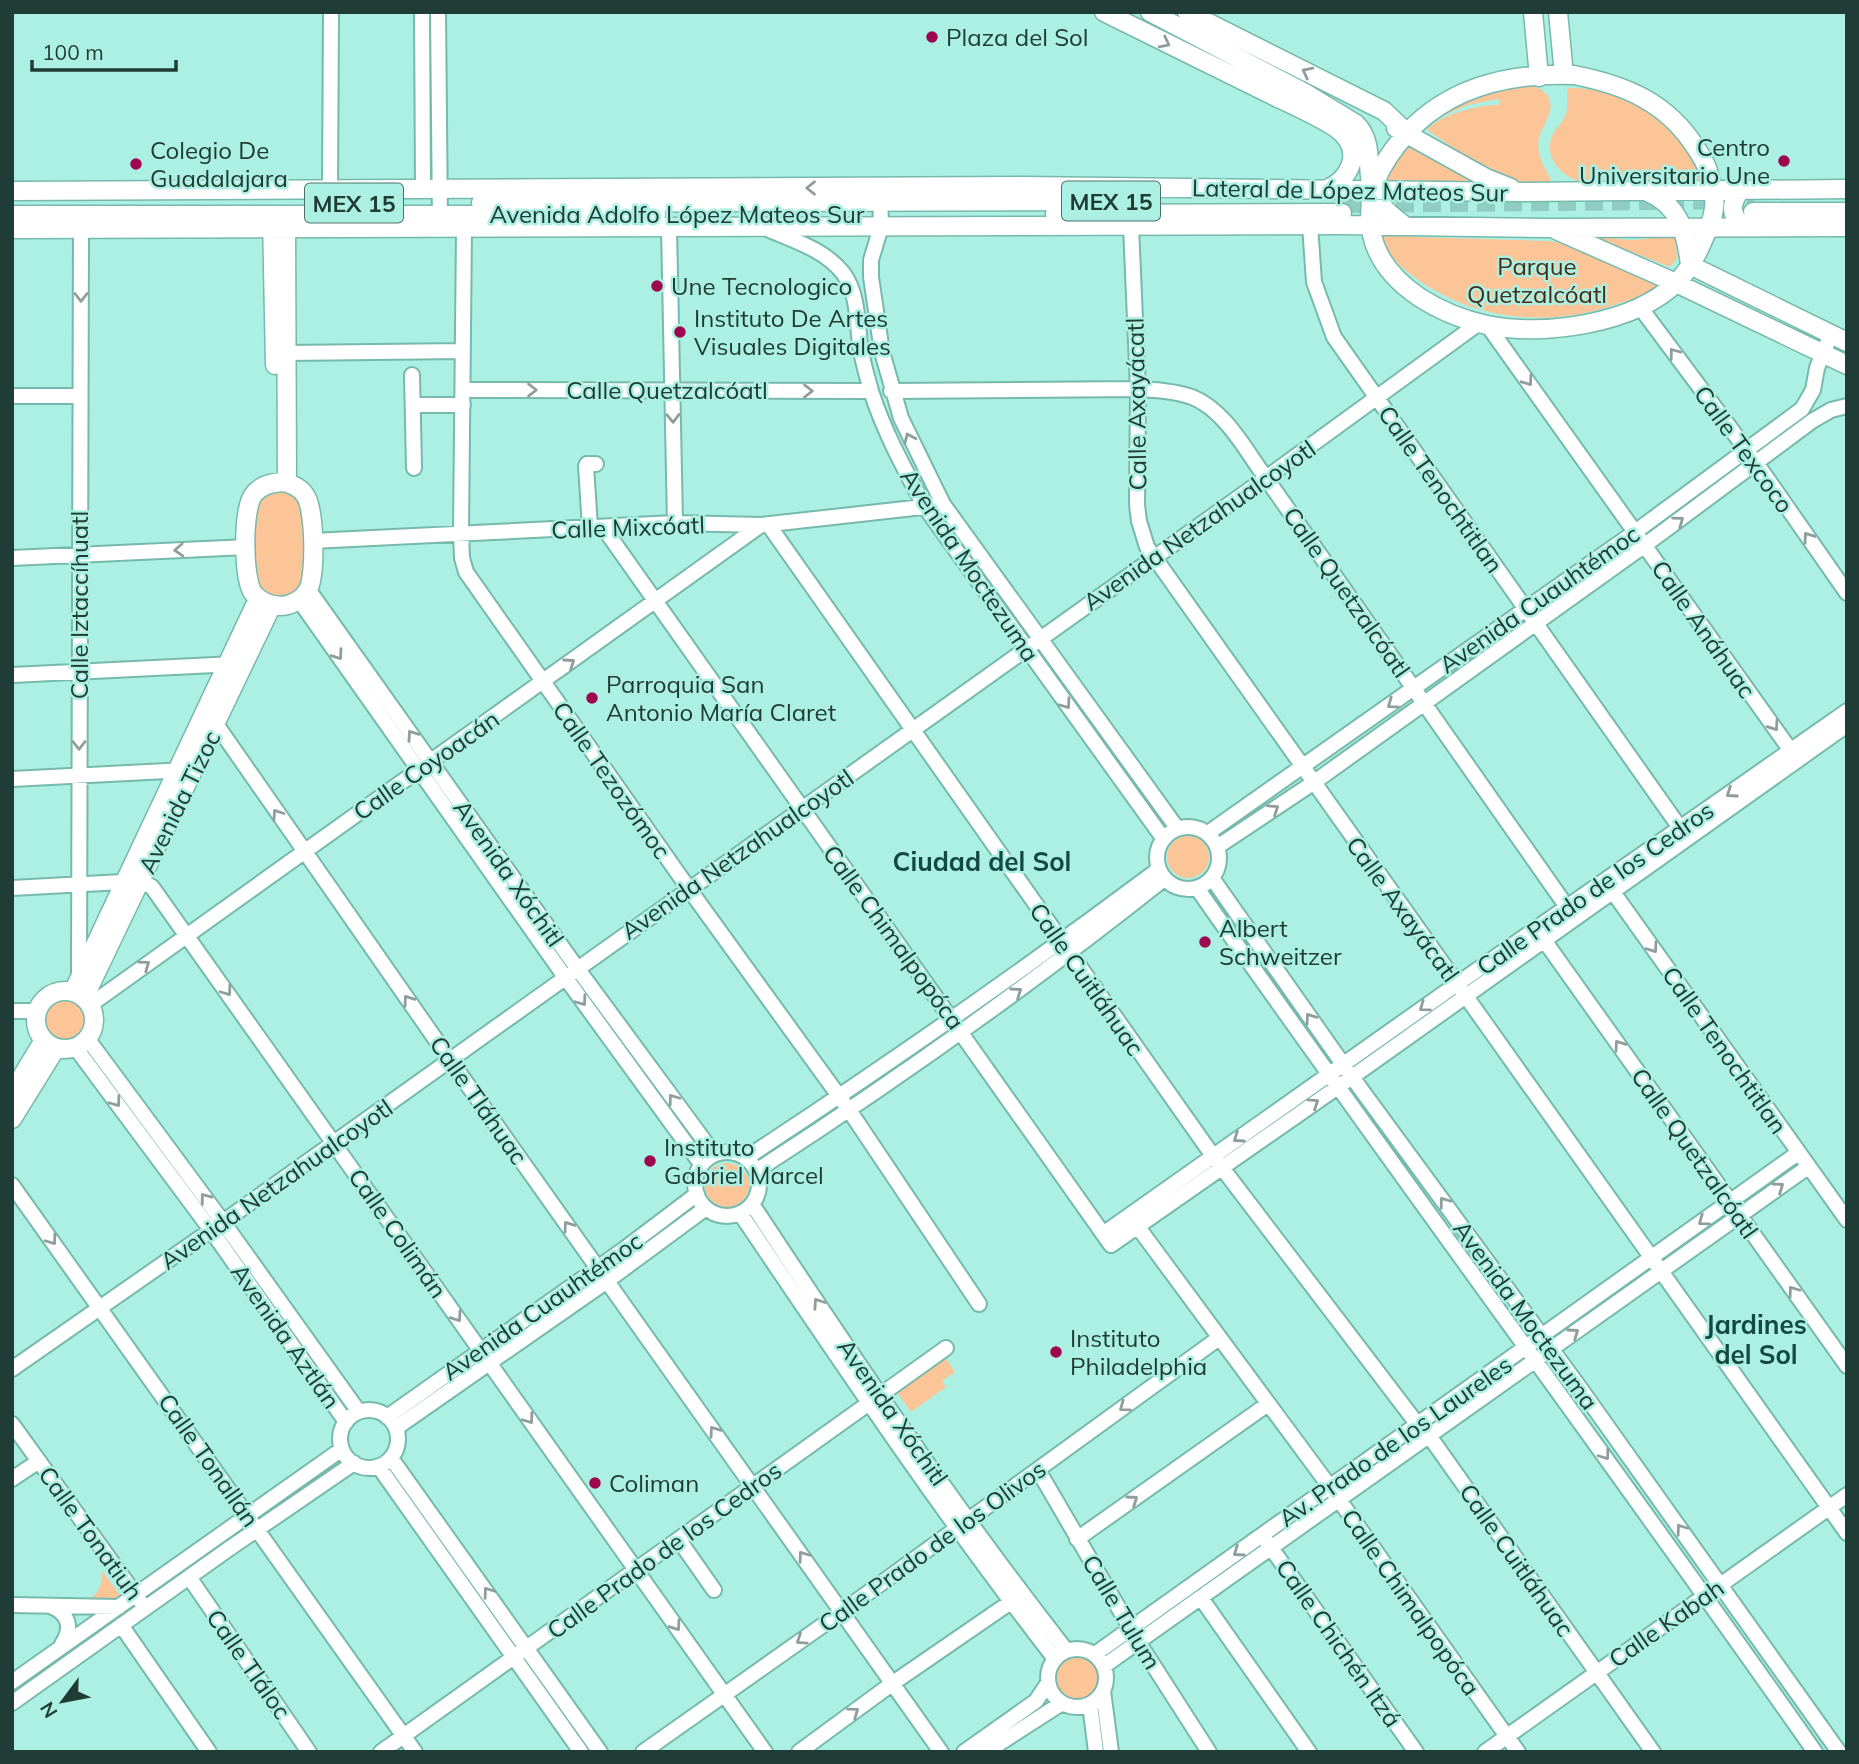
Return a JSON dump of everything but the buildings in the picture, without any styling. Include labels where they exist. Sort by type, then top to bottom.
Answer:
[{"type":"main road","points":[[1104,12],[1305,111],[1340,132],[1346,137],[1351,149],[1351,160],[1346,177],[1325,190]]},
{"type":"main road","points":[[1150,12],[1184,20],[1255,46],[1384,111],[1406,133]]},
{"type":"main road","points":[[1533,12],[1539,69]]},
{"type":"main road","points":[[1558,12],[1563,67]]},
{"type":"main road","points":[[1184,20],[1242,59],[1347,118],[1361,130],[1365,137],[1372,189],[1370,225],[1381,259],[1408,289],[1453,315],[1484,325],[1533,330],[1604,320],[1640,307],[1676,283],[1690,265],[1709,227],[1715,206],[1707,165],[1689,137],[1653,103],[1638,94],[1563,67],[1539,69],[1512,79],[1471,88],[1439,104],[1406,133],[1382,167],[1372,189]]},
{"type":"main road","points":[[1215,66],[1242,59]]},
{"type":"main road","points":[[1305,93],[1330,98],[1406,133],[1486,178],[1522,192]]},
{"type":"main road","points":[[1305,111],[1347,118]]},
{"type":"main road","name":"Lateral de López Mateos Sur","points":[[12,229],[81,229],[279,209],[330,190],[436,205],[464,229],[761,226],[1024,186],[1325,190],[1370,225],[1709,227],[1749,207],[1847,189]]},
{"type":"main road","name":"Lateral de López Mateos Sur","points":[[880,207],[1131,226],[1310,225],[1346,208],[1372,189],[1522,192],[1713,191],[1749,207],[1847,227]]},
{"type":"main road","points":[[1372,189],[1385,208],[1405,226]]},
{"type":"main road","name":"Lateral de López Mateos Sur","points":[[12,191],[279,209]]},
{"type":"main road","points":[[1647,192],[1658,196],[1670,206],[1684,227],[1690,265]]},
{"type":"main road","points":[[1749,207],[1847,200]]},
{"type":"main road","name":"Avenida Adolfo López Mateos Sur","points":[[12,204],[279,209]]},
{"type":"main road","name":"Avenida Adolfo López Mateos Sur","points":[[12,215],[436,205],[1346,208]]},
{"type":"main road","points":[[1749,207],[1847,212]]},
{"type":"main road","points":[[279,209],[282,483]]},
{"type":"main road","points":[[1550,228],[1676,283],[1847,365]]},
{"type":"main road","points":[[1690,265],[1839,338]]},
{"type":"main road","points":[[280,333],[286,353],[282,483]]},
{"type":"main road","points":[[282,483],[304,493],[309,502],[312,541],[312,580],[303,594],[291,604],[265,602],[248,583],[248,504],[253,495],[262,487],[282,483]]},
{"type":"main road","name":"Avenida Tizoc","points":[[81,994],[265,602]]},
{"type":"main road","points":[[60,991],[81,994],[93,1026],[81,1043],[50,1044],[38,1029],[37,1011],[48,996],[60,991]]},
{"type":"main road","points":[[12,1093],[50,1044]]},
{"type":"main road","points":[[12,1119],[50,1044]]},
{"type":"street","points":[[330,190],[331,12]]},
{"type":"street","points":[[422,12],[436,205]]},
{"type":"street","points":[[436,205],[438,12]]},
{"type":"street","name":"Avenida Moctezuma","points":[[880,207],[871,260],[871,277],[882,352],[891,391],[915,451],[943,504],[1177,828]]},
{"type":"street","name":"Calle Tenochtitlan","points":[[1310,225],[1314,282],[1325,319],[1334,337],[1684,834]]},
{"type":"street","name":"Avenida Moctezuma","points":[[761,226],[830,259],[849,282],[855,299],[860,348],[871,391],[899,460],[925,507],[1163,838]]},
{"type":"street","name":"Calle Axayácatl","points":[[1131,226],[1138,389],[1138,513],[1142,535],[1153,557],[1847,1533]]},
{"type":"street","points":[[669,227],[675,523]]},
{"type":"street","name":"Calle Iztaccíhuatl","points":[[81,229],[78,884],[81,994]]},
{"type":"street","name":"Calle Tezozómoc","points":[[464,229],[461,533],[462,558],[470,580],[849,1110],[979,1304]]},
{"type":"street","name":"Calle Texcoco","points":[[1640,307],[1757,464],[1847,593]]},
{"type":"street","points":[[1453,315],[1459,323],[1461,337]]},
{"type":"street","name":"Avenida Netzahualcoyotl","points":[[12,1369],[102,1308],[1461,337],[1484,325]]},
{"type":"street","name":"Calle Anáhuac","points":[[1484,325],[1795,756]]},
{"type":"street","name":"Avenida Cuauhtémoc","points":[[1208,834],[1747,451],[1807,403],[1822,354],[1839,338]]},
{"type":"street","points":[[286,353],[464,351]]},
{"type":"street","points":[[412,375],[414,468]]},
{"type":"street","name":"Calle Quetzalcóatl","points":[[891,391],[1138,389],[1169,391],[1205,404],[1224,421],[1266,478],[1567,907]]},
{"type":"street","name":"Calle Quetzalcóatl","points":[[464,390],[871,391]]},
{"type":"street","points":[[12,396],[80,396]]},
{"type":"street","points":[[414,405],[463,405]]},
{"type":"street","name":"Avenida Cuauhtémoc","points":[[1217,847],[1313,783],[1757,464],[1812,421],[1847,406]]},
{"type":"street","points":[[596,464],[586,466],[596,527]]},
{"type":"street","name":"Calle Mixcóatl","points":[[312,541],[675,523],[765,524],[943,504]]},
{"type":"street","name":"Calle Coyoacán","points":[[81,994],[187,935],[765,524]]},
{"type":"street","name":"Calle Cuitláhuac","points":[[765,524],[1217,1161],[1418,1425]]},
{"type":"street","name":"Calle Chimalpopóca","points":[[596,527],[655,603],[952,1017],[1107,1240]]},
{"type":"street","points":[[12,558],[247,547]]},
{"type":"street","name":"Avenida Xóchitl","points":[[303,594],[571,973],[701,1164]]},
{"type":"street","points":[[12,676],[236,664]]},
{"type":"street","name":"Calle Prado de los Cedros","points":[[1795,756],[1847,711]]},
{"type":"street","name":"Calle Tláhuac","points":[[209,722],[304,852],[941,1752]]},
{"type":"street","name":"Calle Prado de los Cedros","points":[[1217,1161],[1352,1077],[1613,893],[1684,834],[1795,756],[1847,725]]},
{"type":"street","points":[[12,779],[186,770]]},
{"type":"street","points":[[1177,828],[1196,828],[1208,834],[1217,847],[1219,864],[1212,878],[1197,888],[1179,888],[1162,874],[1157,851],[1163,838],[1177,828]]},
{"type":"street","name":"Calle Prado de los Cedros","points":[[1107,1240],[1217,1161],[1328,1075],[1604,880],[1684,834]]},
{"type":"street","points":[[746,1158],[1162,874]]},
{"type":"street","points":[[756,1171],[849,1110],[1070,954],[1162,874]]},
{"type":"street","name":"Avenida Moctezuma","points":[[1212,878],[1343,1065],[1552,1349],[1839,1752]]},
{"type":"street","name":"Calle Tenochtitlan","points":[[1604,880],[1847,1220]]},
{"type":"street","points":[[12,888],[133,882]]},
{"type":"street","name":"Calle Colimán","points":[[133,882],[152,887],[187,935],[765,1752]]},
{"type":"street","name":"Avenida Moctezuma","points":[[1197,888],[1328,1075],[1706,1595],[1815,1752]]},
{"type":"street","name":"Calle Quetzalcóatl","points":[[1544,940],[1847,1366]]},
{"type":"street","name":"Avenida Xóchitl","points":[[571,973],[713,1154]]},
{"type":"street","points":[[12,1010],[37,1011]]},
{"type":"street","name":"Avenida Aztlán","points":[[81,1043],[359,1412]]},
{"type":"street","points":[[730,1152],[746,1158],[756,1171],[758,1188],[752,1204],[740,1213],[718,1214],[706,1208],[697,1194],[696,1175],[701,1164],[713,1154],[730,1152]]},
{"type":"street","name":"Av. Prado de los Laureles","points":[[1095,1654],[1798,1153]]},
{"type":"street","name":"Av. Prado de los Laureles","points":[[1104,1667],[1808,1167]]},
{"type":"street","name":"Calle Tonallán","points":[[12,1185],[102,1308],[415,1752]]},
{"type":"street","name":"Avenida Cuauhtémoc","points":[[391,1423],[485,1357],[697,1194]]},
{"type":"street","name":"Avenida Xóchitl","points":[[752,1204],[874,1399]]},
{"type":"street","name":"Avenida Cuauhtémoc","points":[[485,1357],[607,1281],[706,1208]]},
{"type":"street","name":"Avenida Xóchitl","points":[[740,1213],[1060,1655]]},
{"type":"street","name":"Calle Chimalpopóca","points":[[1133,1221],[1329,1487],[1518,1752]]},
{"type":"street","name":"Avenida Aztlán","points":[[217,1226],[346,1422]]},
{"type":"street","name":"Calle Prado de los Olivos","points":[[643,1752],[843,1611],[1219,1338]]},
{"type":"street","name":"Calle Prado de los Cedros","points":[[382,1752],[946,1348]]},
{"type":"street","points":[[1077,1539],[1268,1404]]},
{"type":"street","points":[[373,1411],[391,1423],[398,1444],[385,1462],[369,1468],[354,1464],[342,1450],[340,1438],[346,1422],[359,1412],[373,1411]]},
{"type":"street","name":"Calle Tonatiuh","points":[[12,1424],[145,1608]]},
{"type":"street","name":"Calle Cuitláhuac","points":[[1430,1437],[1653,1752]]},
{"type":"street","points":[[12,1703],[189,1577],[342,1450]]},
{"type":"street","points":[[12,1479],[39,1461]]},
{"type":"street","points":[[385,1462],[527,1648],[600,1752]]},
{"type":"street","points":[[385,1462],[514,1658],[581,1752]]},
{"type":"street","points":[[12,1682],[135,1594],[354,1464]]},
{"type":"street","name":"Calle Tulum","points":[[1038,1470],[1139,1643],[1209,1752]]},
{"type":"street","name":"Calle Kabah","points":[[1485,1752],[1847,1494]]},
{"type":"street","name":"Calle Chichén Itzá","points":[[1262,1535],[1416,1752]]},
{"type":"street","points":[[679,1540],[713,1590]]},
{"type":"street","name":"Calle Tláloc","points":[[189,1577],[309,1752]]},
{"type":"street","points":[[799,1752],[893,1682],[1017,1598]]},
{"type":"street","points":[[1201,1598],[1309,1752]]},
{"type":"street","points":[[12,1605],[145,1608]]},
{"type":"street","points":[[45,1605],[60,1610],[69,1625],[68,1635],[58,1649]]},
{"type":"street","points":[[121,1625],[209,1752]]},
{"type":"street","points":[[1103,1691],[1090,1704],[1073,1707],[1062,1703],[1053,1695],[1048,1683],[1049,1668],[1060,1655],[1078,1648],[1095,1654],[1104,1667],[1106,1681],[1103,1691],[1111,1752]]},
{"type":"street","points":[[964,1752],[1036,1701],[1048,1683]]},
{"type":"street","points":[[986,1752],[1062,1703]]},
{"type":"street","points":[[1090,1704],[1096,1752]]},
{"type":"green space","points":[[1518,83],[1538,88],[1548,96],[1550,102],[1548,117],[1538,143],[1541,159],[1551,179],[1549,183],[1533,184],[1500,175],[1427,130],[1450,115],[1498,105],[1500,102],[1498,99],[1468,105],[1433,120],[1458,101]]},
{"type":"green space","points":[[1568,88],[1583,88],[1614,95],[1658,117],[1689,146],[1703,180],[1588,180],[1585,183],[1569,177],[1557,166],[1550,151],[1553,134],[1566,114]]},
{"type":"green space","points":[[1410,141],[1481,180],[1472,188],[1459,182],[1402,180],[1387,187],[1382,185],[1387,170]]},
{"type":"green space","name":"Parque Quetzalcóatl","points":[[1382,229],[1414,237],[1570,244],[1660,283],[1634,298],[1590,312],[1536,318],[1508,316],[1456,301],[1432,289],[1394,259],[1386,249]]},
{"type":"green space","points":[[1666,233],[1675,234],[1677,258],[1670,267],[1591,236],[1597,234],[1641,240]]},
{"type":"green space","points":[[272,491],[293,494],[305,509],[306,582],[286,599],[267,595],[254,583],[254,507],[262,497]]},
{"type":"green space","points":[[1188,836],[1203,842],[1209,857],[1203,872],[1188,878],[1173,872],[1167,857],[1173,842]]},
{"type":"green space","points":[[64,999],[79,1005],[85,1020],[79,1035],[64,1041],[49,1035],[43,1020],[49,1005]]},
{"type":"green space","points":[[727,1163],[736,1164],[743,1169],[748,1176],[748,1194],[743,1201],[736,1206],[727,1207],[718,1206],[711,1201],[706,1194],[705,1185],[706,1176],[711,1169],[718,1164]]},
{"type":"green space","points":[[942,1353],[955,1372],[942,1381],[946,1387],[911,1412],[893,1387]]},
{"type":"green space","points":[[102,1571],[120,1595],[107,1605],[82,1603],[98,1591]]},
{"type":"green space","points":[[1078,1655],[1094,1662],[1101,1678],[1094,1694],[1078,1701],[1062,1694],[1055,1678],[1062,1662]]},
{"type":"tunnel","points":[[1342,204],[1754,200]]},
{"type":"place","name":"Plaza del Sol","points":[[932,37]]},
{"type":"place","name":"Centro Universitario Une","points":[[1784,161]]},
{"type":"place","name":"Colegio De Guadalajara","points":[[136,164]]},
{"type":"place","name":"Une Tecnologico","points":[[657,286]]},
{"type":"place","name":"Instituto De Artes Visuales Digitales","points":[[680,332]]},
{"type":"place","name":"Parroquia San Antonio María Claret","points":[[592,698]]},
{"type":"place","name":"Albert Schweitzer","points":[[1205,942]]},
{"type":"place","name":"Instituto Gabriel Marcel","points":[[650,1161]]},
{"type":"place","name":"Instituto Philadelphia","points":[[1056,1352]]},
{"type":"place","name":"Coliman","points":[[595,1483]]},
{"type":"district","name":"Ciudad del Sol","points":[[982,861]]},
{"type":"district","name":"Jardines del Sol","points":[[1756,1339]]}]
